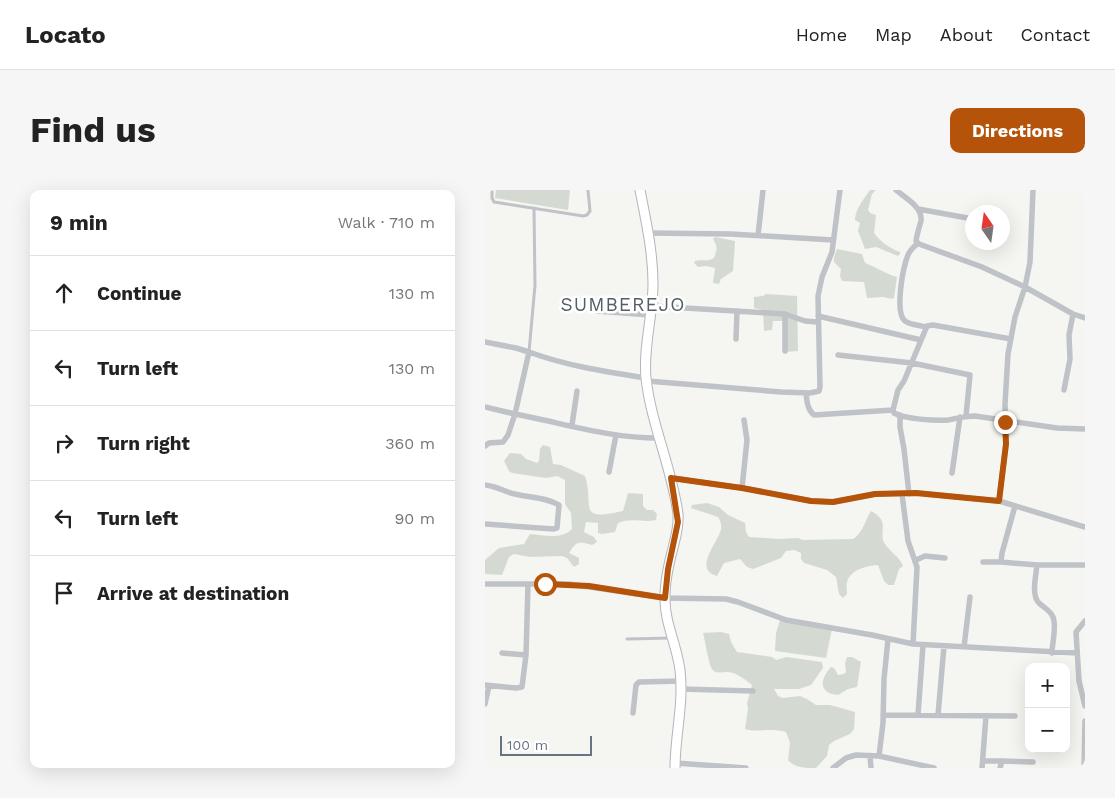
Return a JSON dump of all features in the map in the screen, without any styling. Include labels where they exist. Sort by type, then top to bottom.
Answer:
[{"type":"street","points":[[640,190],[648,233],[653,283],[646,380],[671,478],[678,522],[668,569],[665,598],[665,608],[680,668],[681,708],[675,765],[746,768]]},
{"type":"street","points":[[758,236],[763,190]]},
{"type":"street","points":[[485,342],[516,348],[548,359],[646,380],[806,393],[819,391],[821,358],[818,319],[820,286],[832,252],[840,190]]},
{"type":"street","points":[[896,190],[919,209],[965,218]]},
{"type":"street","points":[[999,501],[1006,444],[1005,421],[1008,354],[1015,317],[1025,287],[1031,253],[1033,190]]},
{"type":"street","points":[[919,209],[921,217],[916,241],[918,243],[927,248],[982,267],[1025,287],[1073,314],[1085,318]]},
{"type":"street","points":[[648,233],[833,240]]},
{"type":"street","points":[[918,243],[909,252],[905,263],[900,304],[903,319],[907,322],[926,327],[933,324],[1011,339]]},
{"type":"street","points":[[597,310],[737,311],[785,314],[805,321],[818,319],[921,340]]},
{"type":"street","points":[[736,339],[737,311]]},
{"type":"street","points":[[785,314],[785,351]]},
{"type":"street","points":[[1064,390],[1070,359],[1069,335],[1073,314]]},
{"type":"street","points":[[893,410],[898,390],[912,363],[926,327]]},
{"type":"street","points":[[485,446],[489,443],[503,442],[508,435],[515,414],[529,352]]},
{"type":"street","points":[[838,355],[912,363],[970,375],[953,473]]},
{"type":"street","points":[[572,425],[577,391]]},
{"type":"street","points":[[806,393],[810,412],[814,415],[893,410]]},
{"type":"street","points":[[485,407],[616,435],[661,438]]},
{"type":"street","points":[[893,410],[894,413],[900,415],[937,420],[963,416],[1057,428],[1085,429]]},
{"type":"street","points":[[900,415],[899,427],[904,449],[907,541],[916,560],[918,574],[913,644]]},
{"type":"street","points":[[742,488],[747,440],[744,420]]},
{"type":"street","points":[[609,472],[616,435]]},
{"type":"street","points":[[671,478],[823,502],[847,500],[875,494],[905,494],[999,501],[1085,527]]},
{"type":"street","points":[[485,485],[552,501],[559,505],[560,509],[557,528],[553,530],[485,524]]},
{"type":"street","points":[[1001,562],[1015,506]]},
{"type":"street","points":[[916,560],[925,556],[945,558]]},
{"type":"street","points":[[983,562],[1085,565]]},
{"type":"street","points":[[1037,565],[1035,595],[1037,602],[1053,616],[1052,653]]},
{"type":"street","points":[[485,584],[569,584],[665,598],[710,598],[738,602],[786,620],[913,644],[1077,653]]},
{"type":"street","points":[[485,704],[487,686],[522,687],[526,655],[528,584]]},
{"type":"street","points":[[964,647],[970,597]]},
{"type":"street","points":[[1085,621],[1076,632],[1079,681],[1085,706]]},
{"type":"street","points":[[879,756],[888,639]]},
{"type":"street","points":[[918,715],[923,645]]},
{"type":"street","points":[[938,716],[944,646]]},
{"type":"street","points":[[502,653],[526,655]]},
{"type":"street","points":[[633,713],[636,685],[639,682],[753,691]]},
{"type":"street","points":[[883,715],[1015,716]]},
{"type":"street","points":[[982,768],[986,716]]},
{"type":"street","points":[[1084,768],[1085,721]]},
{"type":"street","points":[[870,756],[871,768]]},
{"type":"street","points":[[833,768],[846,758],[879,756],[934,768]]},
{"type":"street","points":[[983,761],[1001,765],[1033,762]]},
{"type":"lane","points":[[492,190],[493,201],[585,216],[590,211],[587,190]]},
{"type":"lane","points":[[529,352],[535,284],[534,208]]},
{"type":"lane","points":[[627,639],[672,638]]},
{"type":"shaded area","points":[[496,190],[570,190],[568,210],[495,198]]},
{"type":"shaded area","points":[[870,190],[876,190],[872,194],[868,210],[876,215],[874,233],[885,244],[900,252],[898,256],[876,247],[865,249],[858,231],[860,223],[855,220],[855,216]]},
{"type":"shaded area","points":[[715,237],[735,241],[733,271],[721,279],[719,284],[713,283],[715,268],[698,267],[694,263],[697,260],[714,258],[716,245],[713,239]]},
{"type":"shaded area","points":[[837,249],[862,254],[865,263],[897,277],[894,298],[867,298],[864,282],[842,281],[840,276],[841,269],[834,262]]},
{"type":"shaded area","points":[[766,294],[797,296],[798,351],[784,352],[783,321],[773,321],[772,330],[764,331],[763,310],[754,308],[754,297]]},
{"type":"shaded area","points":[[543,445],[550,447],[553,464],[561,465],[585,476],[590,509],[593,513],[608,514],[623,511],[628,493],[643,494],[643,506],[657,514],[656,520],[623,521],[618,523],[615,532],[602,534],[598,533],[598,523],[586,522],[584,532],[594,537],[597,542],[592,545],[578,543],[574,546],[569,553],[579,558],[579,564],[574,567],[567,558],[562,556],[530,557],[514,554],[509,557],[502,575],[485,574],[485,560],[499,548],[524,544],[530,534],[557,536],[563,535],[572,529],[571,513],[565,504],[565,480],[557,476],[546,478],[512,473],[504,461],[510,453],[521,454],[526,459],[537,463],[539,461],[540,449]]},
{"type":"shaded area","points":[[707,503],[719,507],[728,515],[745,523],[746,532],[749,537],[779,539],[853,539],[862,530],[871,511],[881,519],[883,523],[883,540],[903,566],[899,569],[894,585],[888,585],[884,581],[878,565],[864,567],[856,571],[849,578],[847,594],[843,598],[839,594],[836,577],[827,570],[804,563],[801,559],[801,553],[794,550],[786,551],[781,558],[753,569],[747,567],[740,559],[724,563],[717,576],[710,573],[707,568],[707,562],[721,529],[720,521],[718,517],[691,508],[692,505]]},
{"type":"shaded area","points":[[780,620],[832,629],[826,658],[775,651],[776,633]]},
{"type":"shaded area","points":[[721,632],[729,634],[737,652],[772,657],[776,660],[786,657],[822,662],[823,668],[811,685],[799,689],[774,689],[778,696],[783,698],[800,696],[816,705],[830,705],[855,712],[854,729],[850,734],[829,745],[827,756],[816,768],[797,766],[788,760],[790,743],[786,732],[745,729],[747,703],[752,685],[734,674],[715,672],[708,658],[703,633]]},
{"type":"shaded area","points":[[847,657],[852,657],[861,662],[857,687],[848,689],[838,695],[832,694],[824,688],[823,681],[825,676],[831,667],[834,668],[838,675],[844,674],[846,672],[845,663]]},
{"type":"district","name":"SUMBEREJO","points":[[623,304]]},
{"type":"route","points":[[545,584],[589,586],[665,598],[665,586],[678,522],[671,478],[742,488],[811,501],[833,502],[875,494],[916,493],[999,501],[1006,444],[1005,422]]}]
